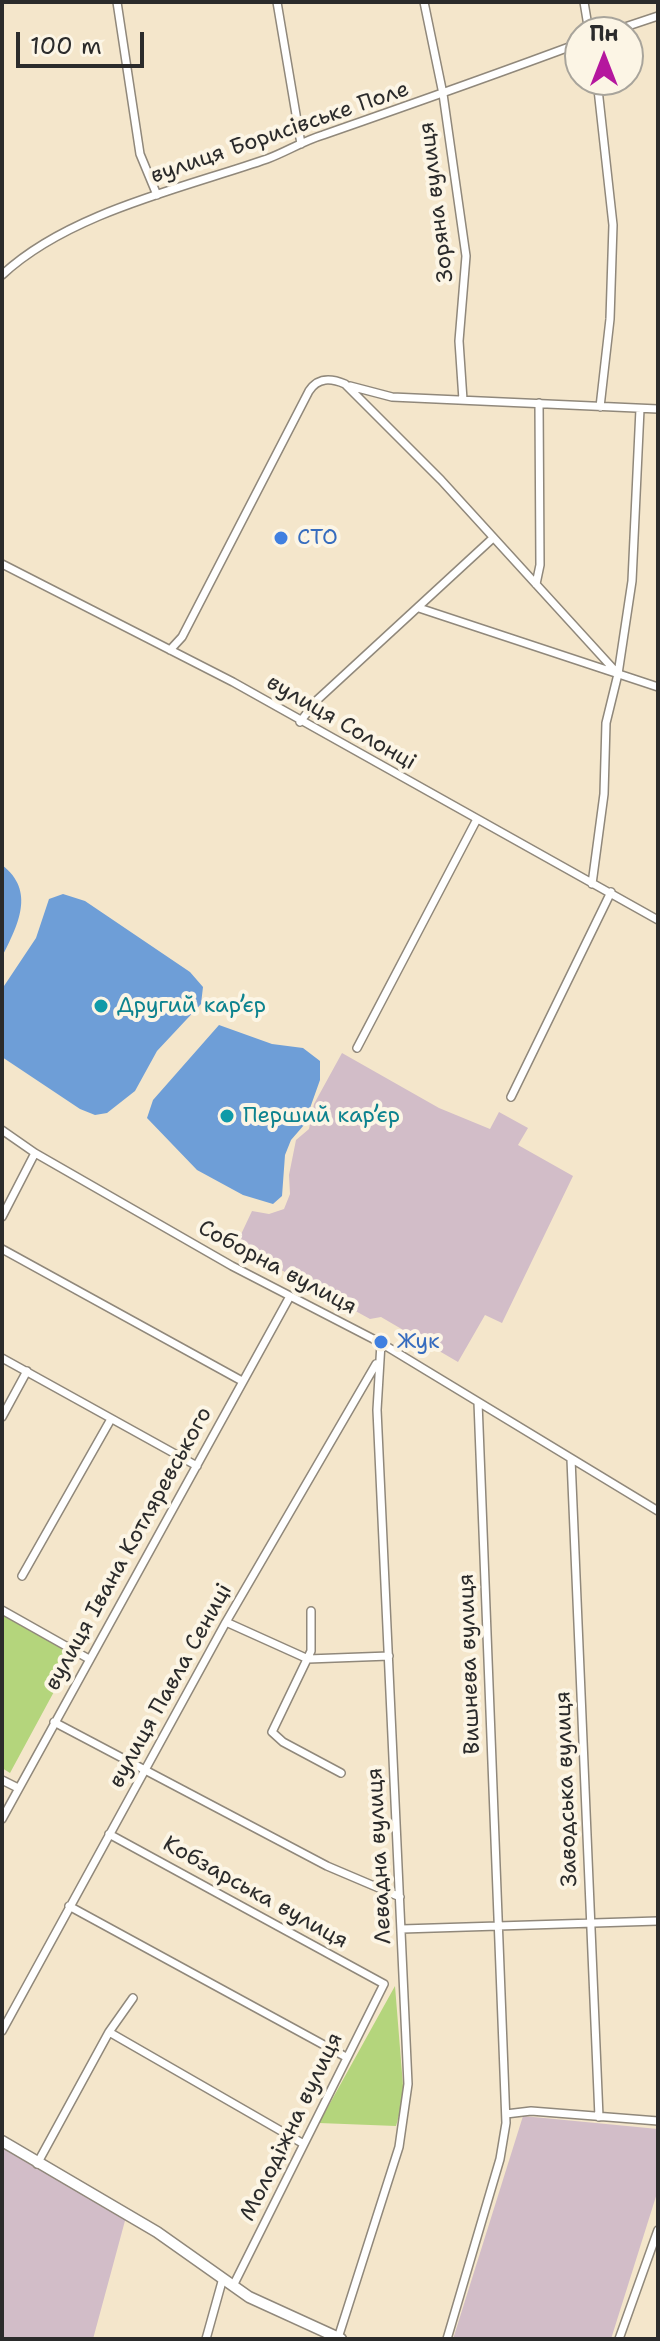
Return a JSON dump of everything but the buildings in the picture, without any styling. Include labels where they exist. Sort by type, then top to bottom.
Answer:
[{"type":"street","points":[[117,2],[140,154],[157,195]]},
{"type":"street","points":[[277,2],[301,144]]},
{"type":"street","name":"Зоряна вулиця","points":[[424,2],[443,94],[466,256],[459,341],[463,400]]},
{"type":"street","name":"вулиця Борисівське Поле","points":[[2,275],[50,240],[157,195],[564,49]]},
{"type":"street","points":[[599,96],[613,225],[610,319],[600,407]]},
{"type":"street","points":[[170,650],[182,637],[247,514],[265,470],[312,387],[324,380],[392,397],[658,409]]},
{"type":"street","points":[[345,384],[413,452],[618,674]]},
{"type":"street","points":[[536,584],[540,565],[539,403]]},
{"type":"street","points":[[592,884],[604,794],[606,723],[618,674],[632,581],[640,409]]},
{"type":"street","points":[[300,722],[316,701],[493,538]]},
{"type":"street","name":"вулиця Солонці","points":[[2,564],[170,650],[658,920]]},
{"type":"street","points":[[419,608],[658,687]]},
{"type":"street","points":[[357,1048],[476,821]]},
{"type":"street","points":[[511,1097],[611,892]]},
{"type":"street","name":"Соборна вулиця","points":[[2,1130],[35,1153],[289,1298],[381,1343],[658,1511]]},
{"type":"street","points":[[2,1217],[35,1153]]},
{"type":"street","points":[[2,1249],[242,1381]]},
{"type":"street","name":"вулиця Івана Котляревського","points":[[2,1819],[289,1298]]},
{"type":"street","points":[[377,1362],[381,1343]]},
{"type":"street","points":[[2,1358],[197,1466]]},
{"type":"street","name":"вулиця Павла Сениці","points":[[2,2031],[226,1622],[377,1362]]},
{"type":"street","name":"Левадна вулиця","points":[[340,2338],[399,2147],[408,2084],[377,1362]]},
{"type":"street","points":[[2,1417],[27,1371]]},
{"type":"street","name":"Вишнева вулиця","points":[[447,2339],[503,2149],[506,2114],[478,1402]]},
{"type":"street","points":[[22,1576],[111,1419]]},
{"type":"street","name":"Заводська вулиця","points":[[571,1459],[599,2117]]},
{"type":"street","points":[[2,1610],[89,1659]]},
{"type":"street","points":[[311,1611],[312,1645],[308,1659],[272,1732],[283,1742],[341,1773]]},
{"type":"street","points":[[226,1622],[308,1659],[389,1656]]},
{"type":"street","points":[[54,1722],[327,1866],[400,1897]]},
{"type":"street","points":[[2,1780],[18,1788]]},
{"type":"street","name":"Кобзарська вулиця","points":[[109,1834],[384,1984]]},
{"type":"street","points":[[69,1906],[346,2057]]},
{"type":"street","points":[[402,1929],[658,1921]]},
{"type":"street","points":[[384,1984],[403,1980]]},
{"type":"street","name":"Молодіжна вулиця","points":[[233,2286],[384,1984]]},
{"type":"street","points":[[37,2164],[109,2032],[133,1998]]},
{"type":"street","points":[[109,2032],[302,2143]]},
{"type":"street","points":[[506,2114],[531,2111],[658,2121]]},
{"type":"street","points":[[2,2141],[157,2232],[233,2286],[280,2314],[340,2338]]},
{"type":"street","points":[[619,2339],[658,2230]]},
{"type":"street","points":[[206,2339],[223,2278]]},
{"type":"shaded area","points":[[342,1053],[439,1108],[490,1129],[499,1112],[528,1128],[518,1145],[573,1176],[502,1323],[485,1315],[458,1362],[381,1317],[370,1319],[236,1245],[252,1211],[269,1214],[284,1209],[290,1194],[289,1175],[296,1140],[309,1129],[314,1104]]},
{"type":"shaded area","points":[[523,2116],[658,2129],[658,2190],[611,2339],[453,2339]]},
{"type":"shaded area","points":[[4,2147],[126,2217],[93,2339],[2,2339]]},
{"type":"green space","points":[[2,1611],[76,1651],[10,1773],[2,1768]]},
{"type":"green space","points":[[395,1986],[404,2098],[396,2126],[319,2123]]},
{"type":"water","points":[[2,865],[19,886],[21,909],[2,957]]},
{"type":"water","name":"Другий кар’єр","points":[[63,894],[85,901],[190,972],[203,987],[201,1004],[157,1051],[135,1091],[107,1113],[95,1115],[80,1109],[2,1057],[2,989],[36,938],[49,899]]},
{"type":"water","name":"Перший кар’єр","points":[[219,1025],[272,1044],[303,1048],[320,1061],[320,1080],[304,1125],[291,1140],[285,1155],[282,1196],[273,1204],[243,1195],[197,1170],[147,1118],[153,1100]]},
{"type":"place","name":"СТО","points":[[281,538]]},
{"type":"place","name":"Другий кар’єр","points":[[101,1006]]},
{"type":"place","name":"Перший кар’єр","points":[[227,1116]]},
{"type":"place","name":"Жук","points":[[381,1342]]}]
